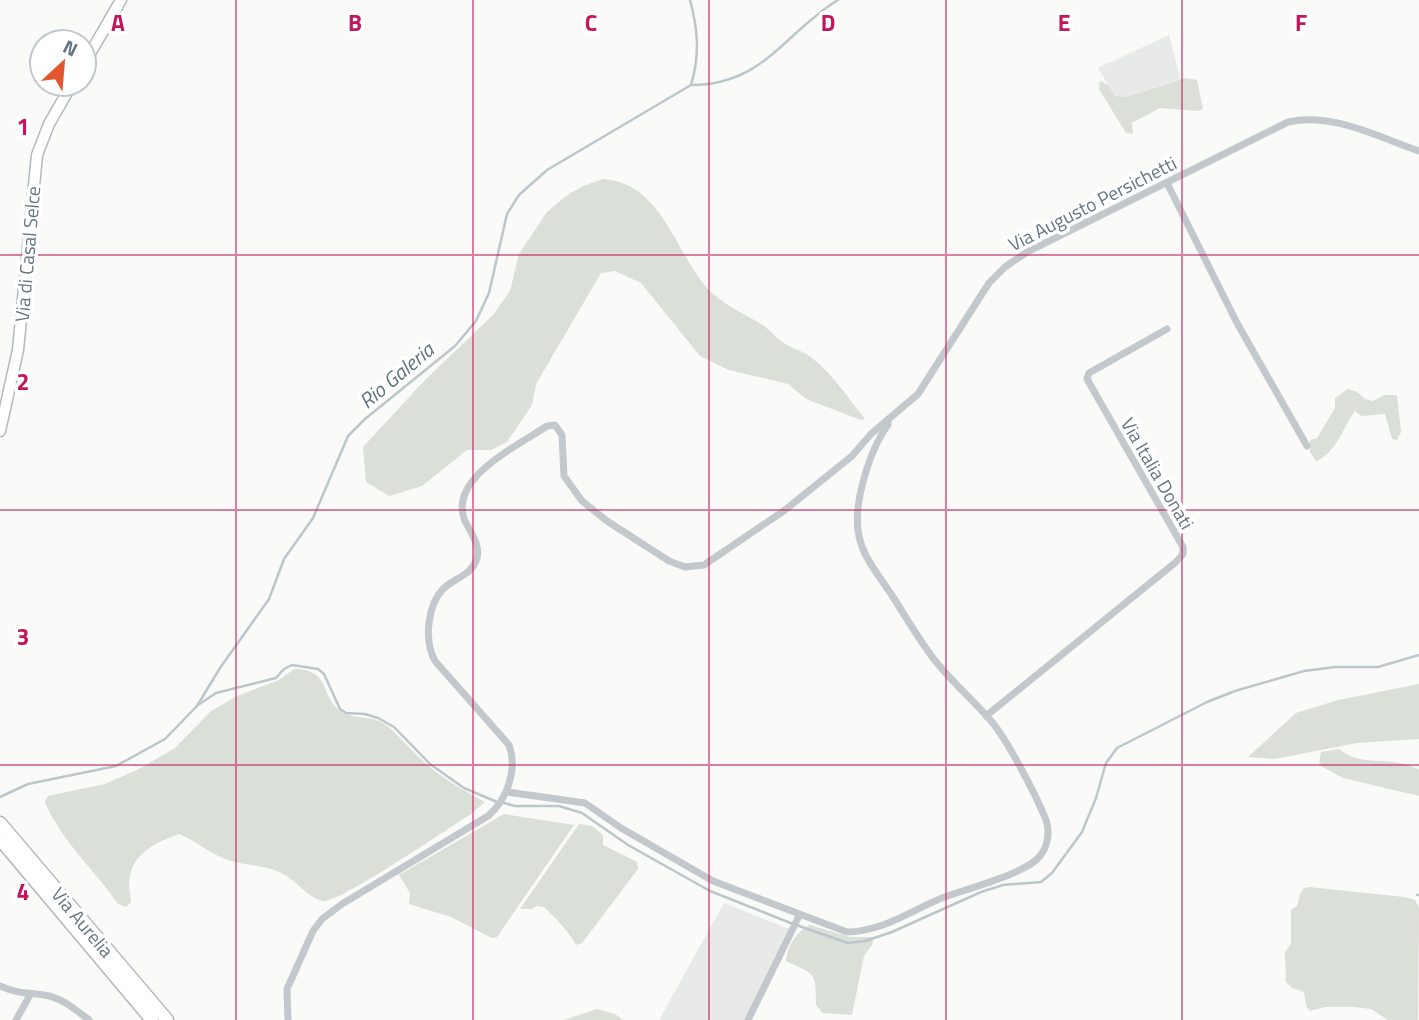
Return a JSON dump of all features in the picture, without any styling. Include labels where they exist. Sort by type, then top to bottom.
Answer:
[{"type":"highway","name":"Via Aurelia","points":[[0,823],[12,846],[152,1020]]},
{"type":"highway","name":"Via Aurelia","points":[[0,839],[12,846],[167,1020]]},
{"type":"main road","points":[[98,40],[121,0]]},
{"type":"main road","name":"Via di Casal Selce","points":[[0,431],[18,350],[36,161],[49,124],[64,98]]},
{"type":"street","name":"Via Augusto Persichetti","points":[[288,1020],[286,996],[289,984],[313,931],[322,919],[342,904],[488,816],[505,795],[512,758],[507,742],[437,663],[429,643],[430,621],[438,596],[446,586],[470,570],[477,558],[477,545],[465,519],[463,504],[469,485],[480,471],[547,426],[555,425],[562,435],[564,476],[578,497],[607,521],[663,558],[680,566],[695,567],[713,560],[785,510],[852,456],[923,387],[982,293],[1005,267],[1036,247],[1282,124],[1303,119],[1340,123],[1419,152]]},
{"type":"street","points":[[1167,183],[1237,323],[1307,446]]},
{"type":"street","name":"Via Italia Donati","points":[[986,716],[1183,554],[1183,548],[1087,379],[1089,373],[1167,329]]},
{"type":"street","points":[[505,795],[585,803],[621,828],[702,875],[798,918],[841,931],[867,930],[1014,872],[1038,858],[1047,841],[1049,831],[1046,820],[1002,738],[986,716],[932,657],[871,563],[860,541],[860,499],[873,449],[888,425],[888,419]]},
{"type":"street","points":[[748,1020],[798,918]]},
{"type":"street","points":[[0,986],[17,993],[46,995],[62,1001],[89,1020]]},
{"type":"street","points":[[16,1020],[30,995]]},
{"type":"shaded area","points":[[1169,35],[1180,79],[1126,97],[1115,97],[1098,68]]},
{"type":"shaded area","points":[[1185,78],[1197,80],[1203,109],[1198,111],[1160,108],[1132,123],[1133,134],[1126,133],[1099,89],[1100,81],[1108,85],[1115,96],[1126,97]]},
{"type":"shaded area","points":[[603,179],[623,183],[639,192],[664,220],[706,287],[726,304],[816,361],[865,419],[861,420],[806,399],[788,384],[729,370],[700,356],[641,283],[615,271],[601,273],[536,384],[532,405],[507,442],[491,450],[467,450],[422,486],[389,496],[366,482],[363,447],[424,381],[493,315],[510,291],[519,254],[547,212],[566,196]]},
{"type":"shaded area","points":[[1348,389],[1373,401],[1384,395],[1397,395],[1401,432],[1397,440],[1392,439],[1385,414],[1361,416],[1355,411],[1334,446],[1316,461],[1310,452],[1310,440],[1317,438],[1335,408],[1335,398]]},
{"type":"shaded area","points":[[294,669],[314,673],[338,709],[349,715],[383,723],[436,772],[485,802],[395,864],[333,899],[318,899],[277,871],[237,863],[179,834],[152,846],[138,858],[130,875],[131,902],[126,907],[118,904],[60,830],[45,802],[48,796],[105,784],[139,769],[175,748],[211,711],[237,696],[279,680]]},
{"type":"shaded area","points":[[1419,684],[1419,739],[1357,743],[1275,759],[1248,757],[1296,713],[1338,700]]},
{"type":"shaded area","points":[[1339,749],[1358,758],[1399,763],[1419,770],[1419,796],[1343,778],[1319,765],[1321,752]]},
{"type":"shaded area","points":[[504,814],[574,825],[497,937],[492,938],[451,917],[409,904],[410,893],[399,875]]},
{"type":"shaded area","points":[[579,824],[592,826],[603,835],[603,845],[637,862],[638,869],[582,943],[576,945],[544,907],[520,909]]},
{"type":"shaded area","points":[[1309,887],[1415,900],[1419,908],[1418,1020],[1388,1020],[1371,1009],[1355,1007],[1325,1007],[1310,1011],[1306,1006],[1304,992],[1292,988],[1286,982],[1285,952],[1291,944],[1291,910],[1297,906],[1302,892]]},
{"type":"shaded area","points":[[724,903],[792,930],[747,1020],[659,1020]]},
{"type":"shaded area","points":[[810,925],[850,937],[874,937],[864,956],[852,1015],[823,1013],[816,1005],[816,986],[812,976],[786,961],[793,940]]},
{"type":"shaded area","points":[[597,1009],[615,1014],[623,1020],[564,1020]]},
{"type":"waterway","points":[[690,0],[697,42],[691,85]]},
{"type":"waterway","name":"Rio Galeria","points":[[0,797],[28,784],[116,766],[165,739],[197,706],[220,668],[269,599],[284,559],[313,518],[348,436],[455,346],[476,321],[489,293],[507,214],[519,195],[547,170],[691,85],[716,83],[756,67],[838,0]]},
{"type":"waterway","points":[[799,926],[848,943],[865,941],[892,932],[981,892],[1003,885],[1041,882],[1052,873],[1082,832],[1106,763],[1117,748],[1207,702],[1235,691],[1304,671],[1335,667],[1378,667],[1419,655]]},
{"type":"waterway","points":[[198,705],[216,693],[276,678],[292,665],[318,669],[324,674],[340,709],[346,713],[378,718],[394,727],[430,764],[464,788],[497,802]]},
{"type":"waterway","points":[[504,803],[515,806],[559,806],[582,813],[628,845],[710,891],[793,924]]}]
